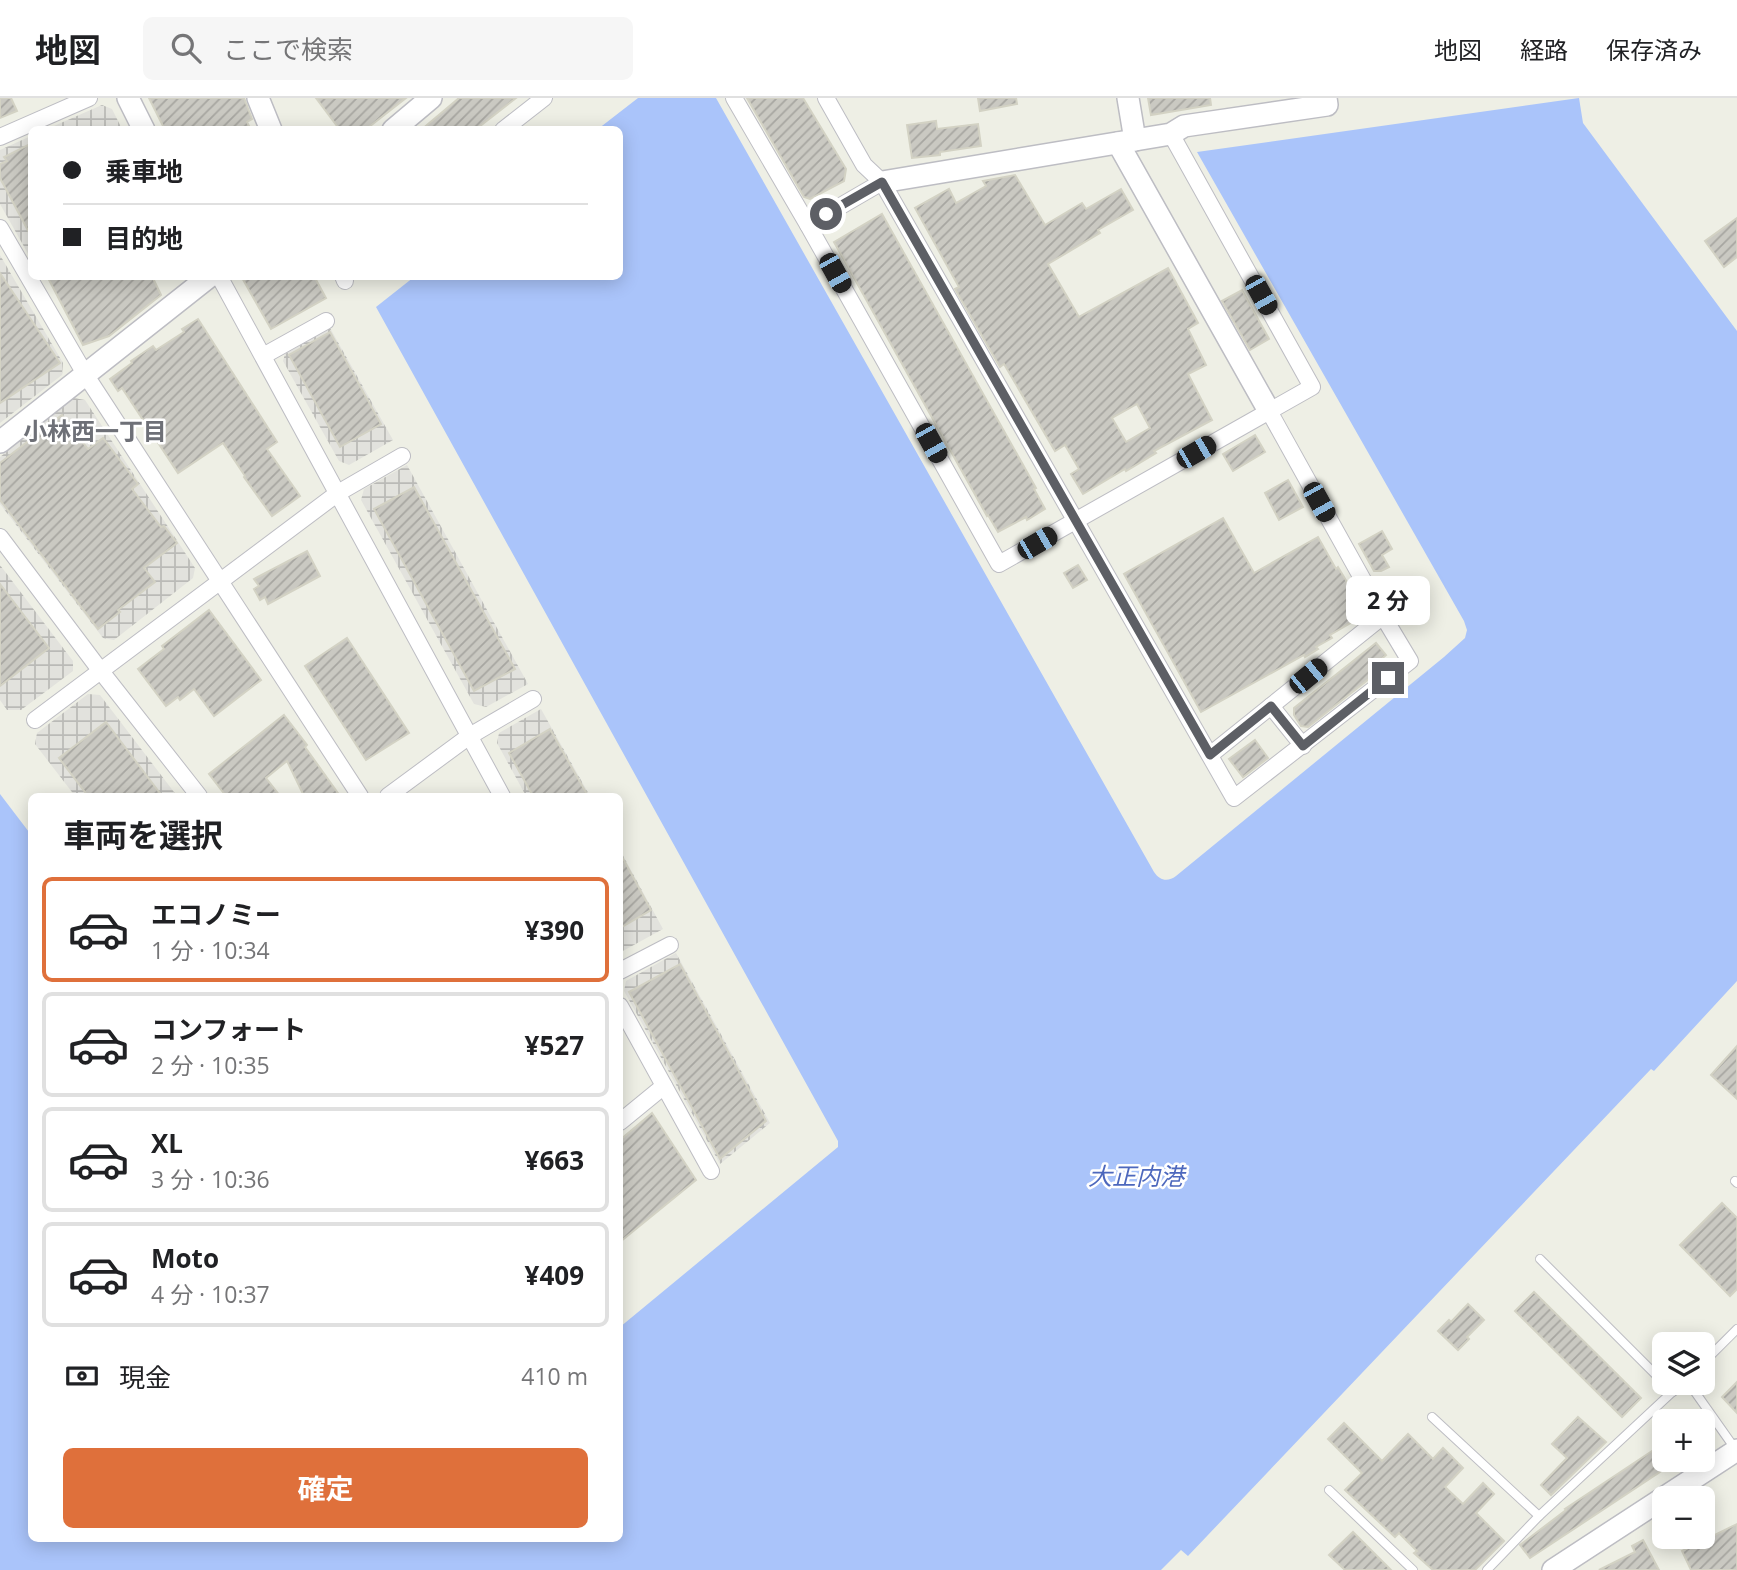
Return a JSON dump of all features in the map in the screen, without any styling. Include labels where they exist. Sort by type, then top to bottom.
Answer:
[{"type":"street","points":[[0,137],[89,98]]},
{"type":"street","points":[[128,98],[142,126]]},
{"type":"street","points":[[258,98],[269,126]]},
{"type":"street","points":[[398,126],[431,98]]},
{"type":"street","points":[[734,98],[999,564],[1312,387],[1171,134]]},
{"type":"street","points":[[826,98],[864,165],[882,182],[1234,798],[1409,661],[1269,411],[1127,142],[1128,98]]},
{"type":"street","points":[[808,225],[882,182],[1171,134],[1185,126],[1327,105],[1329,98]]},
{"type":"street","points":[[508,126],[542,99]]},
{"type":"street","points":[[0,228],[28,276]]},
{"type":"street","points":[[30,280],[85,374],[358,793]]},
{"type":"street","points":[[0,442],[205,280]]},
{"type":"street","points":[[221,280],[500,793]]},
{"type":"street","points":[[263,356],[326,321]]},
{"type":"street","points":[[35,720],[338,493],[402,456]]},
{"type":"street","points":[[0,537],[197,793]]},
{"type":"street","points":[[1210,755],[1382,616]]},
{"type":"street","points":[[392,793],[468,737],[533,699]]},
{"type":"street","points":[[1271,706],[1303,746]]},
{"type":"street","points":[[623,969],[670,945]]},
{"type":"street","points":[[623,1011],[711,1171]]},
{"type":"street","points":[[623,1120],[664,1086]]},
{"type":"street","points":[[1553,1570],[1737,1450]]},
{"type":"lane","points":[[1540,1259],[1652,1371]]},
{"type":"lane","points":[[1715,1351],[1737,1329]]},
{"type":"lane","points":[[1487,1570],[1539,1516],[1670,1395]]},
{"type":"lane","points":[[1698,1395],[1737,1450]]},
{"type":"lane","points":[[1432,1417],[1539,1516]]},
{"type":"lane","points":[[1329,1490],[1413,1570]]},
{"type":"shaded area","points":[[102,105],[112,109],[120,126],[54,126]]},
{"type":"shaded area","points":[[28,137],[28,254],[0,204],[0,150]]},
{"type":"shaded area","points":[[0,255],[63,363],[62,375],[0,423]]},
{"type":"shaded area","points":[[330,328],[393,440],[349,465],[339,461],[283,361],[285,354]]},
{"type":"shaded area","points":[[74,398],[85,400],[195,568],[193,578],[114,640],[103,638],[0,504],[0,457]]},
{"type":"shaded area","points":[[407,465],[528,684],[486,707],[474,704],[361,500],[364,489]]},
{"type":"shaded area","points":[[0,565],[73,661],[73,671],[21,710],[7,710],[0,700]]},
{"type":"shaded area","points":[[88,694],[100,695],[175,793],[73,793],[35,744],[37,733]]},
{"type":"shaded area","points":[[541,709],[588,793],[524,793],[497,743],[499,733]]},
{"type":"shaded area","points":[[623,856],[663,929],[623,951]]},
{"type":"shaded area","points":[[676,953],[770,1123],[720,1164],[624,991],[626,981]]},
{"type":"water","name":"大正内港","points":[[638,98],[716,98],[1154,872],[1161,879],[1167,880],[1176,876],[1444,657],[1465,638],[1467,630],[1197,152],[1579,98],[1583,123],[1737,331],[1737,981],[1654,1071],[1651,1069],[1188,1556],[1181,1550],[1161,1570],[0,1570],[0,794],[28,831],[28,1542],[623,1542],[623,1325],[838,1147],[838,1141],[376,307],[410,280],[623,280],[623,126],[602,126]]},
{"type":"building","points":[[0,98],[11,98],[17,111],[0,118]]},
{"type":"building","points":[[149,98],[244,98],[252,119],[247,122],[249,126],[163,126]]},
{"type":"building","points":[[316,98],[406,98],[370,126],[337,126]]},
{"type":"building","points":[[459,98],[516,98],[480,126],[426,126]]},
{"type":"building","points":[[747,98],[803,98],[846,169],[844,181],[810,199],[804,197]]},
{"type":"building","points":[[978,98],[1016,98],[1017,104],[980,111]]},
{"type":"building","points":[[1148,98],[1210,98],[1211,105],[1151,115]]},
{"type":"building","points":[[936,121],[937,129],[978,124],[981,146],[912,158],[907,125]]},
{"type":"building","points":[[28,145],[28,230],[0,178],[0,164],[7,161],[4,157]]},
{"type":"building","points":[[1015,175],[1045,225],[1082,203],[1086,209],[1121,189],[1133,210],[1048,264],[1079,317],[1168,268],[1198,323],[1188,329],[1206,365],[1188,374],[1212,420],[1083,494],[1071,474],[1079,469],[1065,445],[1055,451],[1004,364],[1000,367],[955,289],[959,287],[915,208],[949,189],[956,203],[986,186],[983,181]],"holes":[[[1137,404],[1150,428],[1126,442],[1112,418]]]},
{"type":"building","points":[[882,214],[1036,488],[1034,489],[1045,509],[1027,520],[1026,517],[998,532],[834,242]]},
{"type":"building","points":[[1737,218],[1737,257],[1724,267],[1705,241]]},
{"type":"building","points":[[0,273],[60,363],[0,403]]},
{"type":"building","points":[[49,280],[154,280],[161,295],[109,336],[83,345]]},
{"type":"building","points":[[243,280],[316,280],[326,298],[271,329]]},
{"type":"building","points":[[1242,290],[1269,339],[1250,350],[1222,301]]},
{"type":"building","points":[[198,319],[277,442],[267,449],[300,496],[272,516],[223,443],[178,473],[122,388],[118,391],[110,379],[153,346],[156,350],[184,332],[182,329]]},
{"type":"building","points":[[330,332],[381,424],[340,447],[289,355]]},
{"type":"building","points":[[62,415],[88,449],[103,438],[138,484],[132,489],[177,543],[144,568],[155,582],[98,629],[0,500],[0,463]]},
{"type":"building","points":[[1255,435],[1265,452],[1233,471],[1223,454]]},
{"type":"building","points":[[1288,480],[1303,507],[1279,520],[1265,493]]},
{"type":"building","points":[[414,487],[515,669],[474,691],[374,509]]},
{"type":"building","points":[[1223,518],[1254,573],[1318,537],[1350,587],[1361,610],[1359,618],[1330,635],[1332,638],[1316,647],[1318,649],[1201,712],[1124,574]]},
{"type":"building","points":[[1382,531],[1392,549],[1382,555],[1389,567],[1374,571],[1359,544]]},
{"type":"building","points":[[307,551],[320,576],[268,604],[265,597],[260,600],[254,589],[259,586],[254,579]]},
{"type":"building","points":[[1078,565],[1087,580],[1073,588],[1064,573]]},
{"type":"building","points":[[0,584],[49,648],[0,686]]},
{"type":"building","points":[[209,610],[261,680],[214,716],[194,689],[180,700],[178,697],[166,706],[138,669],[164,649],[162,646]]},
{"type":"building","points":[[347,638],[409,733],[366,760],[305,666]]},
{"type":"building","points":[[1376,643],[1386,655],[1374,665],[1379,671],[1308,727],[1301,726],[1294,715],[1294,708]]},
{"type":"building","points":[[284,715],[338,793],[303,793],[287,761],[266,778],[278,793],[224,793],[209,774]]},
{"type":"building","points":[[106,722],[160,793],[86,793],[59,758]]},
{"type":"building","points":[[550,729],[586,793],[531,793],[509,753]]},
{"type":"building","points":[[1255,740],[1268,758],[1243,777],[1229,759]]},
{"type":"building","points":[[623,859],[651,910],[623,926]]},
{"type":"building","points":[[680,964],[766,1121],[720,1159],[629,992]]},
{"type":"building","points":[[1737,1046],[1737,1099],[1711,1075]]},
{"type":"building","points":[[652,1113],[696,1180],[623,1240],[623,1137]]},
{"type":"building","points":[[1722,1203],[1737,1218],[1737,1289],[1730,1296],[1680,1245]]},
{"type":"building","points":[[1534,1292],[1641,1398],[1622,1417],[1515,1311]]},
{"type":"building","points":[[1468,1304],[1484,1320],[1458,1350],[1438,1331]]},
{"type":"building","points":[[1737,1382],[1737,1413],[1722,1397]]},
{"type":"building","points":[[1578,1417],[1606,1442],[1551,1495],[1541,1485],[1567,1458],[1552,1444]]},
{"type":"building","points":[[1344,1423],[1382,1461],[1408,1434],[1433,1459],[1443,1448],[1463,1468],[1445,1487],[1463,1504],[1483,1483],[1494,1494],[1476,1513],[1504,1541],[1475,1570],[1433,1570],[1414,1553],[1417,1551],[1399,1533],[1395,1537],[1345,1490],[1362,1473],[1328,1439]]},
{"type":"building","points":[[1652,1451],[1652,1472],[1660,1472],[1530,1558],[1520,1545],[1565,1509]]},
{"type":"building","points":[[1737,1524],[1737,1570],[1691,1570],[1682,1551],[1715,1549],[1715,1535]]},
{"type":"building","points":[[1353,1532],[1391,1570],[1345,1570],[1329,1555]]},
{"type":"building","points":[[1643,1540],[1659,1570],[1599,1570],[1635,1552],[1632,1546]]},
{"type":"district","name":"小林西一丁目","points":[[95,432]]},
{"type":"route","points":[[826,214],[882,182],[1210,755],[1271,706],[1303,746],[1388,678]]}]
